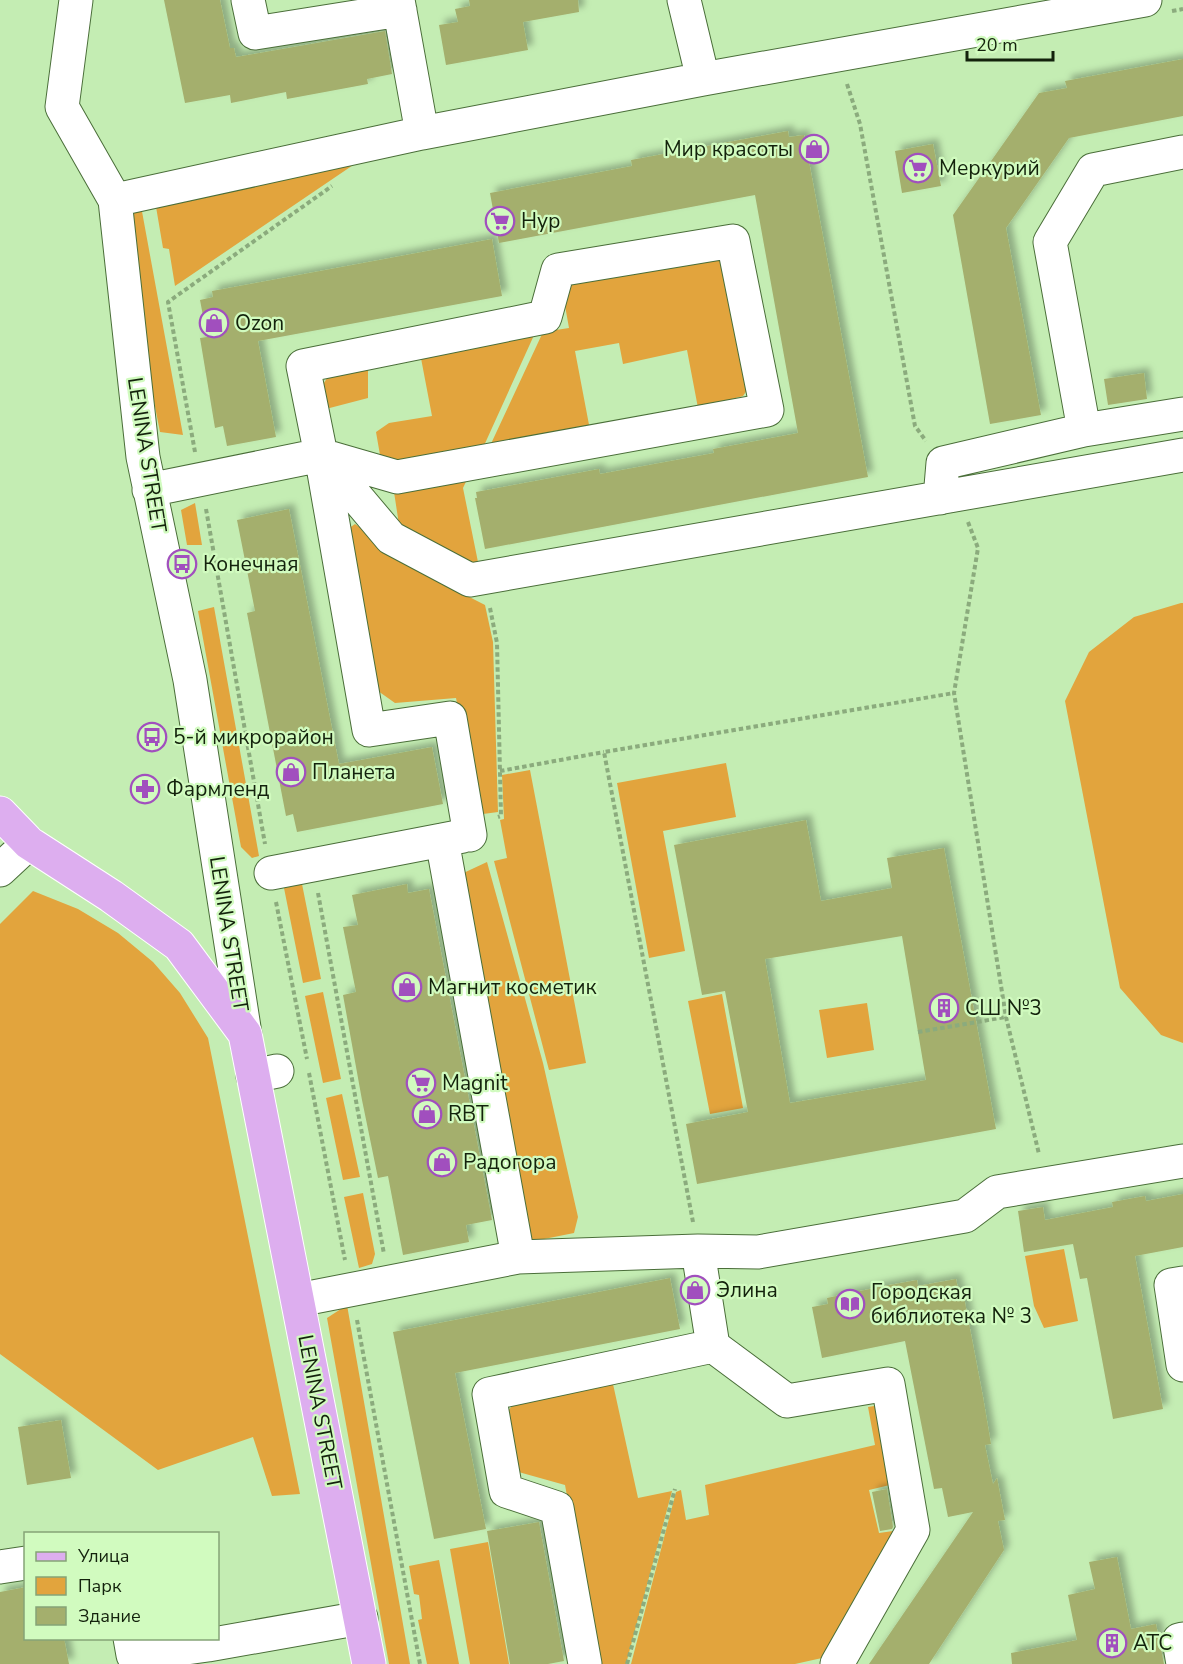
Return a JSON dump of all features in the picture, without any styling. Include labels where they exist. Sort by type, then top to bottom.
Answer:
[{"type":"main road","points":[[0,813],[29,843],[111,896],[179,945],[245,1034]]},
{"type":"main road","name":"LENINA STREET","points":[[245,1034],[265,1074],[298,1300],[369,1664]]},
{"type":"street","points":[[76,0],[62,107],[115,200],[422,133],[703,79],[1145,0]]},
{"type":"street","points":[[248,0],[255,33],[399,5],[422,133]]},
{"type":"street","points":[[684,0],[703,79]]},
{"type":"street","points":[[1084,430],[1050,242],[1093,170],[1183,152]]},
{"type":"street","name":"LENINA STREET","points":[[115,200],[143,457],[190,680],[245,1034]]},
{"type":"street","points":[[149,490],[321,455],[397,477],[767,410],[733,241],[558,270],[545,317],[303,366],[321,455],[369,730],[450,718],[473,831],[518,1257]]},
{"type":"street","points":[[948,496],[943,463],[1084,430],[1183,414]]},
{"type":"street","points":[[321,455],[391,538],[470,580],[1183,455]]},
{"type":"street","points":[[271,873],[473,831]]},
{"type":"street","points":[[0,870],[29,843]]},
{"type":"street","points":[[298,1300],[518,1257],[698,1251],[758,1252],[965,1216],[997,1192],[1183,1161]]},
{"type":"street","points":[[698,1251],[713,1346],[788,1401],[888,1384],[913,1530],[837,1664]]},
{"type":"street","points":[[1183,1283],[1171,1285],[1183,1365]]},
{"type":"street","points":[[585,1664],[556,1508],[506,1491],[489,1394],[713,1346]]},
{"type":"street","points":[[0,1567],[24,1563]]},
{"type":"street","points":[[130,1640],[133,1655],[211,1654],[361,1618]]},
{"type":"street","points":[[1183,1639],[1179,1640],[1183,1664]]},
{"type":"path","points":[[838,55],[860,124],[915,426],[943,463]]},
{"type":"path","points":[[168,302],[271,873],[420,1664]]},
{"type":"path","points":[[948,496],[978,548],[954,693],[1006,1017],[1047,1184]]},
{"type":"path","points":[[473,831],[501,816],[496,643],[485,578]]},
{"type":"path","points":[[500,771],[954,693]]},
{"type":"path","points":[[604,752],[698,1251]]},
{"type":"path","points":[[313,865],[389,1282]]},
{"type":"path","points":[[918,1032],[1006,1017]]},
{"type":"path","points":[[627,1664],[675,1489]]},
{"type":"green space","points":[[365,157],[175,286],[169,249],[163,248],[154,195]]},
{"type":"green space","points":[[141,206],[183,435],[160,432],[121,234],[130,208]]},
{"type":"green space","points":[[708,253],[724,262],[752,383],[743,396],[698,408],[687,350],[623,364],[619,343],[575,351],[590,430],[489,448],[543,332],[569,328],[564,300],[572,276]]},
{"type":"green space","points":[[535,333],[482,450],[404,465],[388,461],[380,455],[376,432],[389,423],[432,416],[420,353]]},
{"type":"green space","points":[[368,364],[368,398],[322,410],[319,391],[332,370]]},
{"type":"green space","points":[[471,471],[463,488],[479,567],[400,531],[394,492]]},
{"type":"green space","points":[[195,503],[202,545],[187,545],[181,510]]},
{"type":"green space","points":[[355,524],[430,577],[485,605],[493,642],[498,812],[483,814],[476,801],[456,698],[395,703],[371,686],[342,533]]},
{"type":"green space","points":[[1183,603],[1183,1043],[1161,1035],[1120,988],[1065,701],[1089,652],[1134,617]]},
{"type":"green space","points":[[214,607],[259,856],[252,858],[241,847],[198,611]]},
{"type":"green space","points":[[726,763],[736,817],[663,831],[685,951],[649,958],[617,783]]},
{"type":"green space","points":[[530,770],[586,1063],[549,1070],[494,861],[507,858],[500,820],[504,819],[502,775]]},
{"type":"green space","points":[[487,862],[543,1063],[578,1217],[574,1233],[524,1243],[457,876]]},
{"type":"green space","points":[[302,884],[321,979],[303,983],[284,888]]},
{"type":"green space","points":[[33,891],[78,909],[118,933],[153,962],[180,993],[208,1038],[300,1494],[272,1496],[253,1437],[158,1470],[0,1354],[0,924]]},
{"type":"green space","points":[[323,992],[341,1079],[323,1083],[305,996]]},
{"type":"green space","points":[[722,994],[743,1108],[710,1114],[688,1001]]},
{"type":"green space","points":[[867,1003],[874,1050],[827,1058],[819,1010]]},
{"type":"green space","points":[[342,1094],[360,1177],[343,1180],[326,1098]]},
{"type":"green space","points":[[363,1193],[375,1254],[372,1264],[359,1268],[344,1197]]},
{"type":"green space","points":[[1064,1249],[1078,1321],[1044,1328],[1034,1306],[1025,1256]]},
{"type":"green space","points":[[347,1305],[410,1664],[389,1664],[327,1318]]},
{"type":"green space","points":[[613,1384],[638,1498],[672,1491],[626,1664],[598,1664],[565,1485],[515,1471],[504,1416],[515,1402]]},
{"type":"green space","points":[[880,1405],[894,1484],[869,1490],[879,1533],[900,1530],[890,1556],[822,1658],[795,1664],[631,1664],[676,1492],[681,1490],[686,1520],[709,1515],[705,1485],[875,1445],[868,1407]]},
{"type":"green space","points":[[488,1542],[509,1664],[470,1664],[450,1549]]},
{"type":"green space","points":[[439,1560],[459,1664],[427,1664],[418,1620],[422,1619],[419,1595],[414,1594],[409,1566]]},
{"type":"building","points":[[164,0],[220,0],[230,48],[234,48],[236,57],[385,31],[392,74],[367,79],[368,84],[287,99],[286,92],[231,103],[230,95],[185,103]]},
{"type":"building","points":[[469,0],[578,0],[579,12],[523,22],[528,50],[446,65],[439,25],[458,22],[455,9],[470,6]]},
{"type":"building","points":[[1183,59],[1183,116],[1069,138],[1006,228],[1041,415],[990,424],[953,215],[1039,93],[1067,88],[1065,81]]},
{"type":"building","points":[[788,131],[789,137],[804,135],[868,477],[485,549],[475,498],[477,498],[476,492],[599,469],[600,474],[714,453],[713,449],[798,433],[755,195],[499,243],[490,193],[632,166],[631,160]]},
{"type":"building","name":"Меркурий","points":[[933,144],[941,186],[902,193],[895,151]]},
{"type":"building","points":[[492,239],[502,296],[258,341],[276,437],[227,446],[223,426],[215,428],[200,338],[207,337],[200,300],[213,297],[212,291]]},
{"type":"building","points":[[1144,373],[1147,399],[1108,405],[1104,379]]},
{"type":"building","points":[[289,509],[339,764],[432,747],[443,804],[297,832],[293,814],[286,816],[247,613],[255,611],[237,520]]},
{"type":"building","name":"СШ №3","points":[[806,820],[821,901],[892,888],[887,858],[944,848],[996,1129],[697,1184],[686,1124],[748,1112],[725,991],[702,995],[674,845]],"holes":[[[902,936],[926,1080],[790,1103],[765,959]]]},
{"type":"building","points":[[407,884],[408,893],[429,889],[492,1220],[466,1225],[469,1242],[403,1255],[388,1176],[378,1178],[362,1100],[343,995],[356,992],[343,927],[358,925],[352,895]]},
{"type":"building","points":[[1183,1194],[1183,1247],[1135,1256],[1163,1409],[1113,1419],[1087,1278],[1080,1279],[1073,1244],[1024,1252],[1018,1211],[1043,1207],[1045,1220],[1113,1207],[1112,1202],[1145,1196],[1146,1201]]},
{"type":"building","points":[[670,1278],[680,1329],[455,1373],[486,1529],[434,1539],[393,1332]]},
{"type":"building","points":[[956,1279],[959,1293],[963,1292],[983,1397],[991,1444],[985,1445],[993,1484],[997,1478],[1005,1520],[998,1521],[1004,1550],[929,1664],[869,1664],[973,1512],[948,1517],[942,1488],[934,1489],[905,1341],[822,1358],[812,1307],[828,1304],[827,1298],[884,1286],[917,1280],[918,1286]]},
{"type":"building","points":[[61,1420],[71,1478],[27,1485],[18,1427]]},
{"type":"building","points":[[887,1489],[893,1527],[880,1531],[872,1492]]},
{"type":"building","points":[[539,1522],[564,1661],[548,1664],[510,1664],[487,1531]]},
{"type":"building","points":[[1117,1557],[1131,1629],[1156,1624],[1164,1664],[1012,1664],[1011,1653],[1077,1640],[1068,1595],[1095,1589],[1089,1562]]},
{"type":"building","points":[[24,1587],[24,1640],[64,1640],[69,1664],[0,1664],[0,1592]]},
{"type":"place","name":"Мир красоты","points":[[814,149]]},
{"type":"place","name":"Меркурий","points":[[918,168]]},
{"type":"place","name":"Нур","points":[[500,221]]},
{"type":"place","name":"Ozon","points":[[214,323]]},
{"type":"place","name":"Конечная","points":[[182,564]]},
{"type":"place","name":"5-й микрорайон","points":[[152,737]]},
{"type":"place","name":"Планета","points":[[291,772]]},
{"type":"place","name":"Фармленд","points":[[145,789]]},
{"type":"place","name":"Магнит косметик","points":[[407,987]]},
{"type":"place","name":"СШ №3","points":[[944,1008]]},
{"type":"place","name":"Magnit","points":[[421,1083]]},
{"type":"place","name":"RBT","points":[[427,1114]]},
{"type":"place","name":"Радогора","points":[[442,1162]]},
{"type":"place","name":"Элина","points":[[695,1290]]},
{"type":"place","name":"Городская библиотека № 3","points":[[850,1304]]},
{"type":"place","name":"АТС","points":[[1112,1643]]}]
